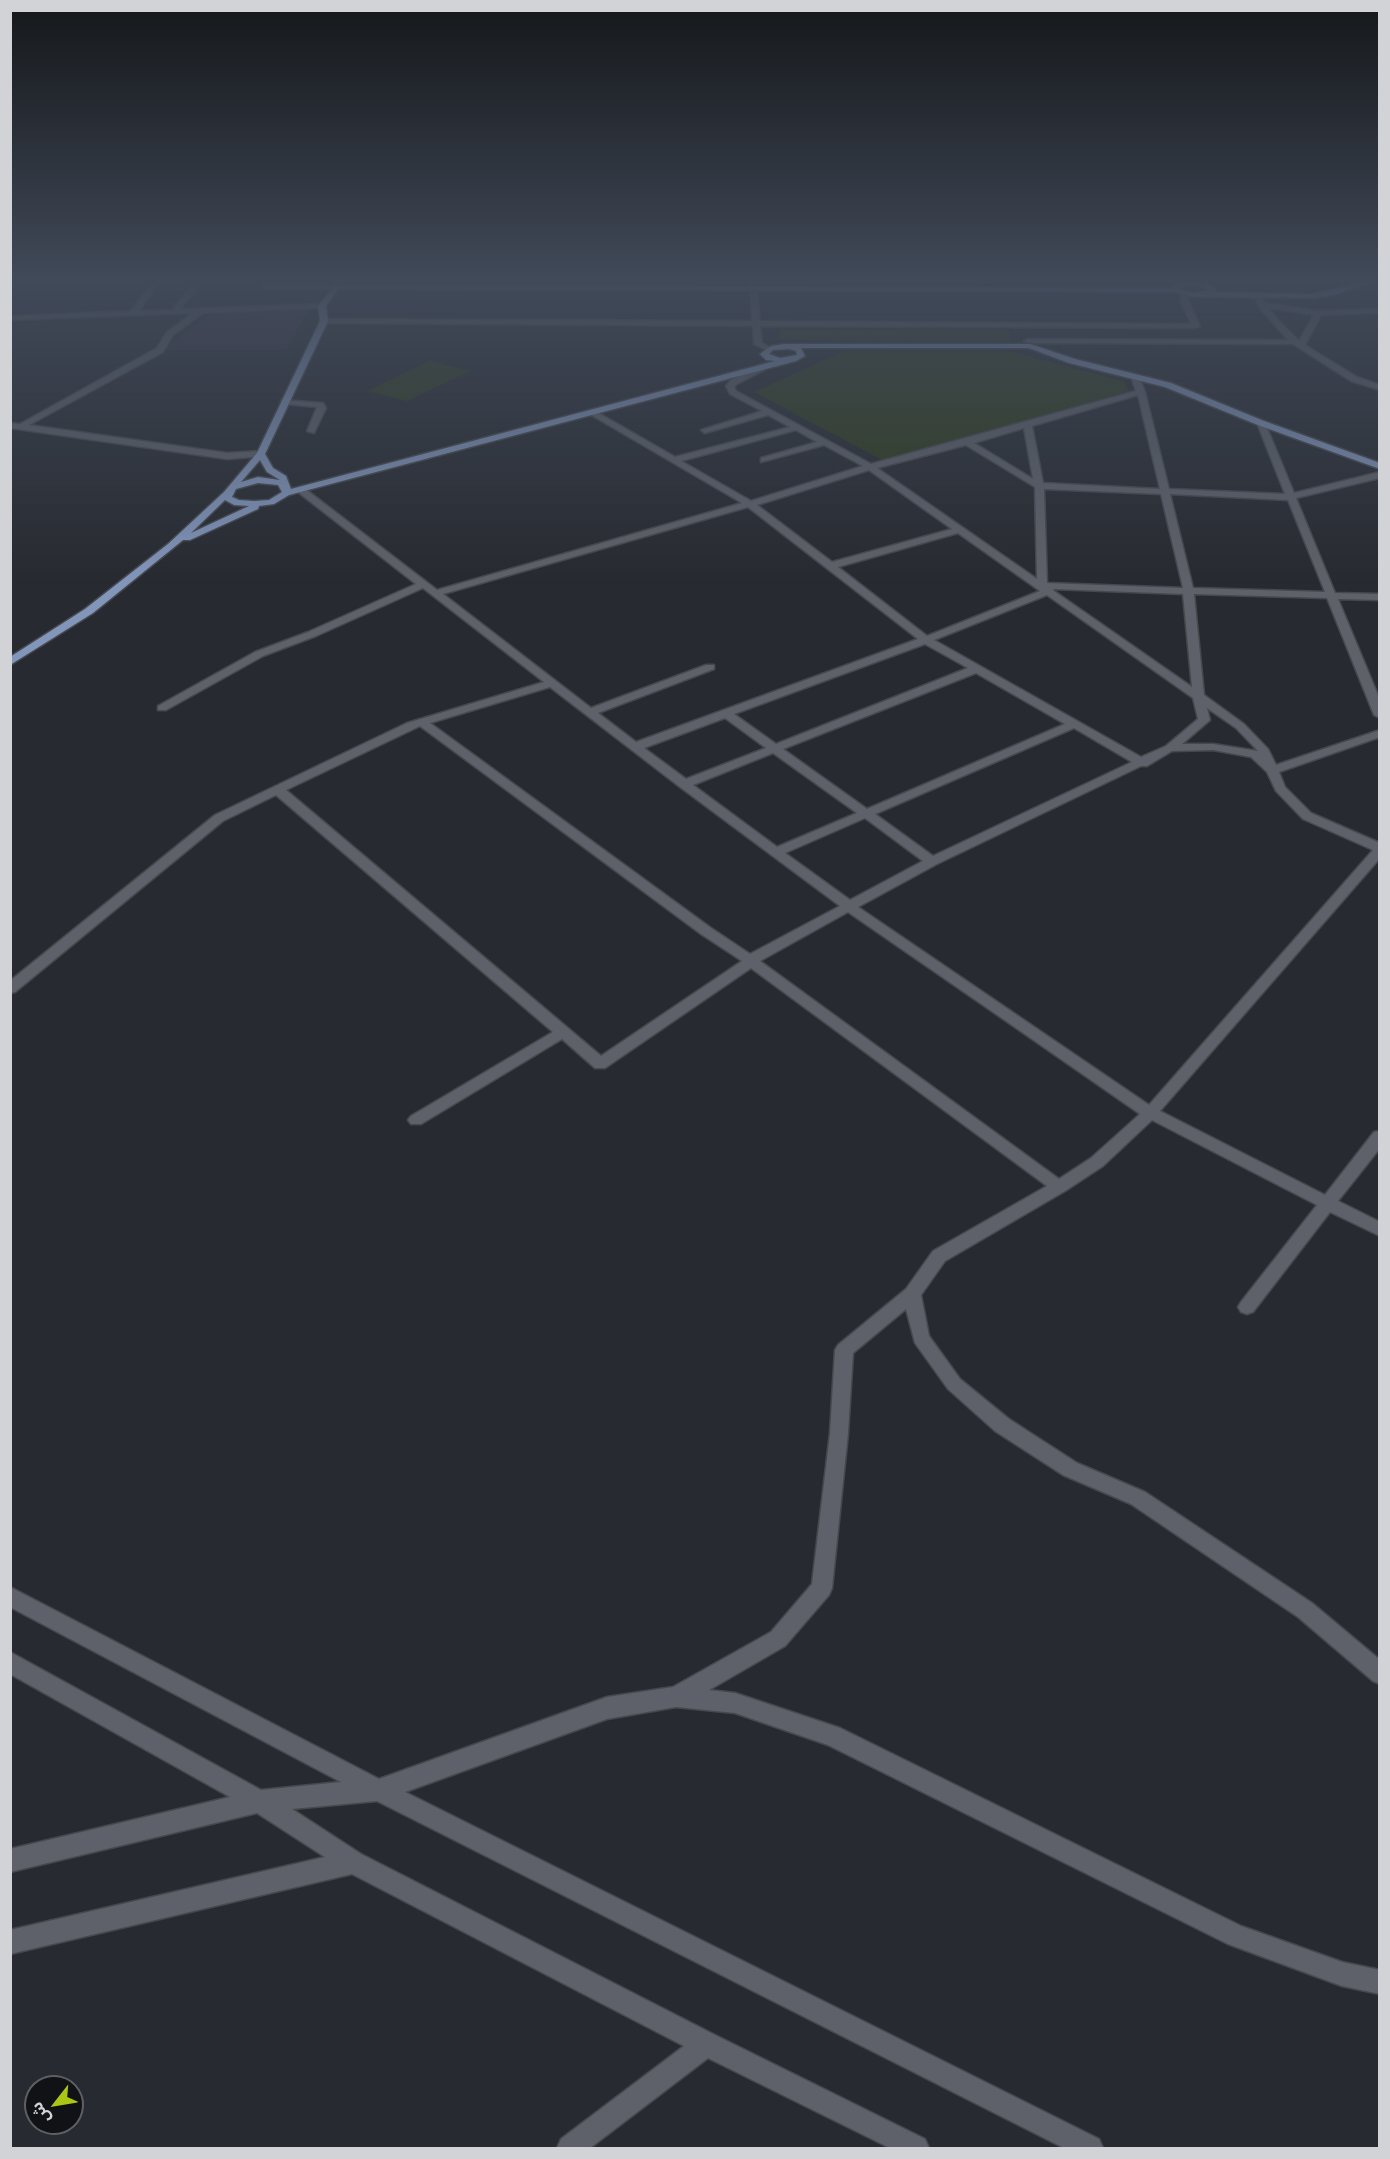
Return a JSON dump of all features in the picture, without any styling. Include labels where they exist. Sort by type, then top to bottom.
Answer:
[{"type":"main road","points":[[10,662],[89,611],[171,546],[228,492],[261,454],[294,384]]},
{"type":"main road","points":[[171,546],[216,524],[271,502],[286,490],[300,490],[699,384]]},
{"type":"main road","points":[[1163,384],[1261,423],[1380,466]]},
{"type":"main road","points":[[261,454],[270,470],[283,478],[286,490]]},
{"type":"main road","points":[[228,492],[240,483],[258,480],[275,481],[286,490]]},
{"type":"main road","points":[[228,492],[228,498],[237,503],[271,502]]},
{"type":"street","points":[[23,425],[98,384]]},
{"type":"street","points":[[675,1697],[778,1639],[822,1588],[839,1433],[844,1350],[912,1294],[939,1256],[1059,1187],[1097,1161],[1150,1113],[1380,849],[1306,816],[1280,788],[1264,751],[1240,726],[870,467],[733,392],[730,386],[734,384]]},
{"type":"street","points":[[277,789],[600,1064],[751,961],[932,861],[1143,763],[1170,748],[1204,720],[1198,696],[1188,589],[1138,384]]},
{"type":"street","points":[[436,593],[750,504],[870,467],[1141,392]]},
{"type":"street","points":[[285,402],[320,405],[322,408],[311,431]]},
{"type":"street","points":[[705,430],[769,412]]},
{"type":"street","points":[[592,413],[750,504],[926,640],[1143,763]]},
{"type":"street","points":[[1261,423],[1380,715]]},
{"type":"street","points":[[10,425],[23,425],[227,456],[261,454]]},
{"type":"street","points":[[1028,425],[1039,486],[1045,588]]},
{"type":"street","points":[[673,460],[798,427]]},
{"type":"street","points":[[764,460],[825,442]]},
{"type":"street","points":[[967,442],[1039,486],[1291,497],[1380,475]]},
{"type":"street","points":[[300,490],[635,747],[850,907],[1150,1113],[1329,1202],[1380,1230]]},
{"type":"street","points":[[830,566],[961,530]]},
{"type":"street","points":[[162,708],[259,654],[312,634],[424,584]]},
{"type":"street","points":[[635,747],[926,640],[1045,588],[1188,589],[1380,597]]},
{"type":"street","points":[[590,712],[710,667]]},
{"type":"street","points":[[684,784],[976,669]]},
{"type":"street","points":[[10,989],[219,818],[411,725],[552,683]]},
{"type":"street","points":[[725,713],[932,861]]},
{"type":"street","points":[[422,722],[1059,1187]]},
{"type":"street","points":[[776,852],[1074,724]]},
{"type":"street","points":[[1272,770],[1380,733]]},
{"type":"street","points":[[1170,748],[1213,747],[1255,754],[1272,770]]},
{"type":"street","points":[[417,1120],[563,1032]]},
{"type":"street","points":[[1247,1307],[1380,1136]]},
{"type":"street","points":[[912,1294],[921,1338],[954,1384],[1002,1425],[1070,1469],[1138,1498],[1305,1610],[1380,1674]]},
{"type":"street","points":[[10,1596],[378,1790],[1090,2148]]},
{"type":"street","points":[[10,1662],[259,1801],[352,1862],[706,2044],[916,2148]]},
{"type":"street","points":[[10,1862],[259,1801],[378,1790],[607,1708],[675,1697],[735,1703],[832,1736],[1236,1936],[1342,1974],[1380,1982]]},
{"type":"street","points":[[10,1942],[352,1862]]},
{"type":"street","points":[[570,2148],[706,2044]]},
{"type":"green space","points":[[382,384],[443,384],[407,401],[367,391]]},
{"type":"green space","points":[[772,384],[1125,384],[1129,391],[960,442],[884,461],[754,392]]}]
